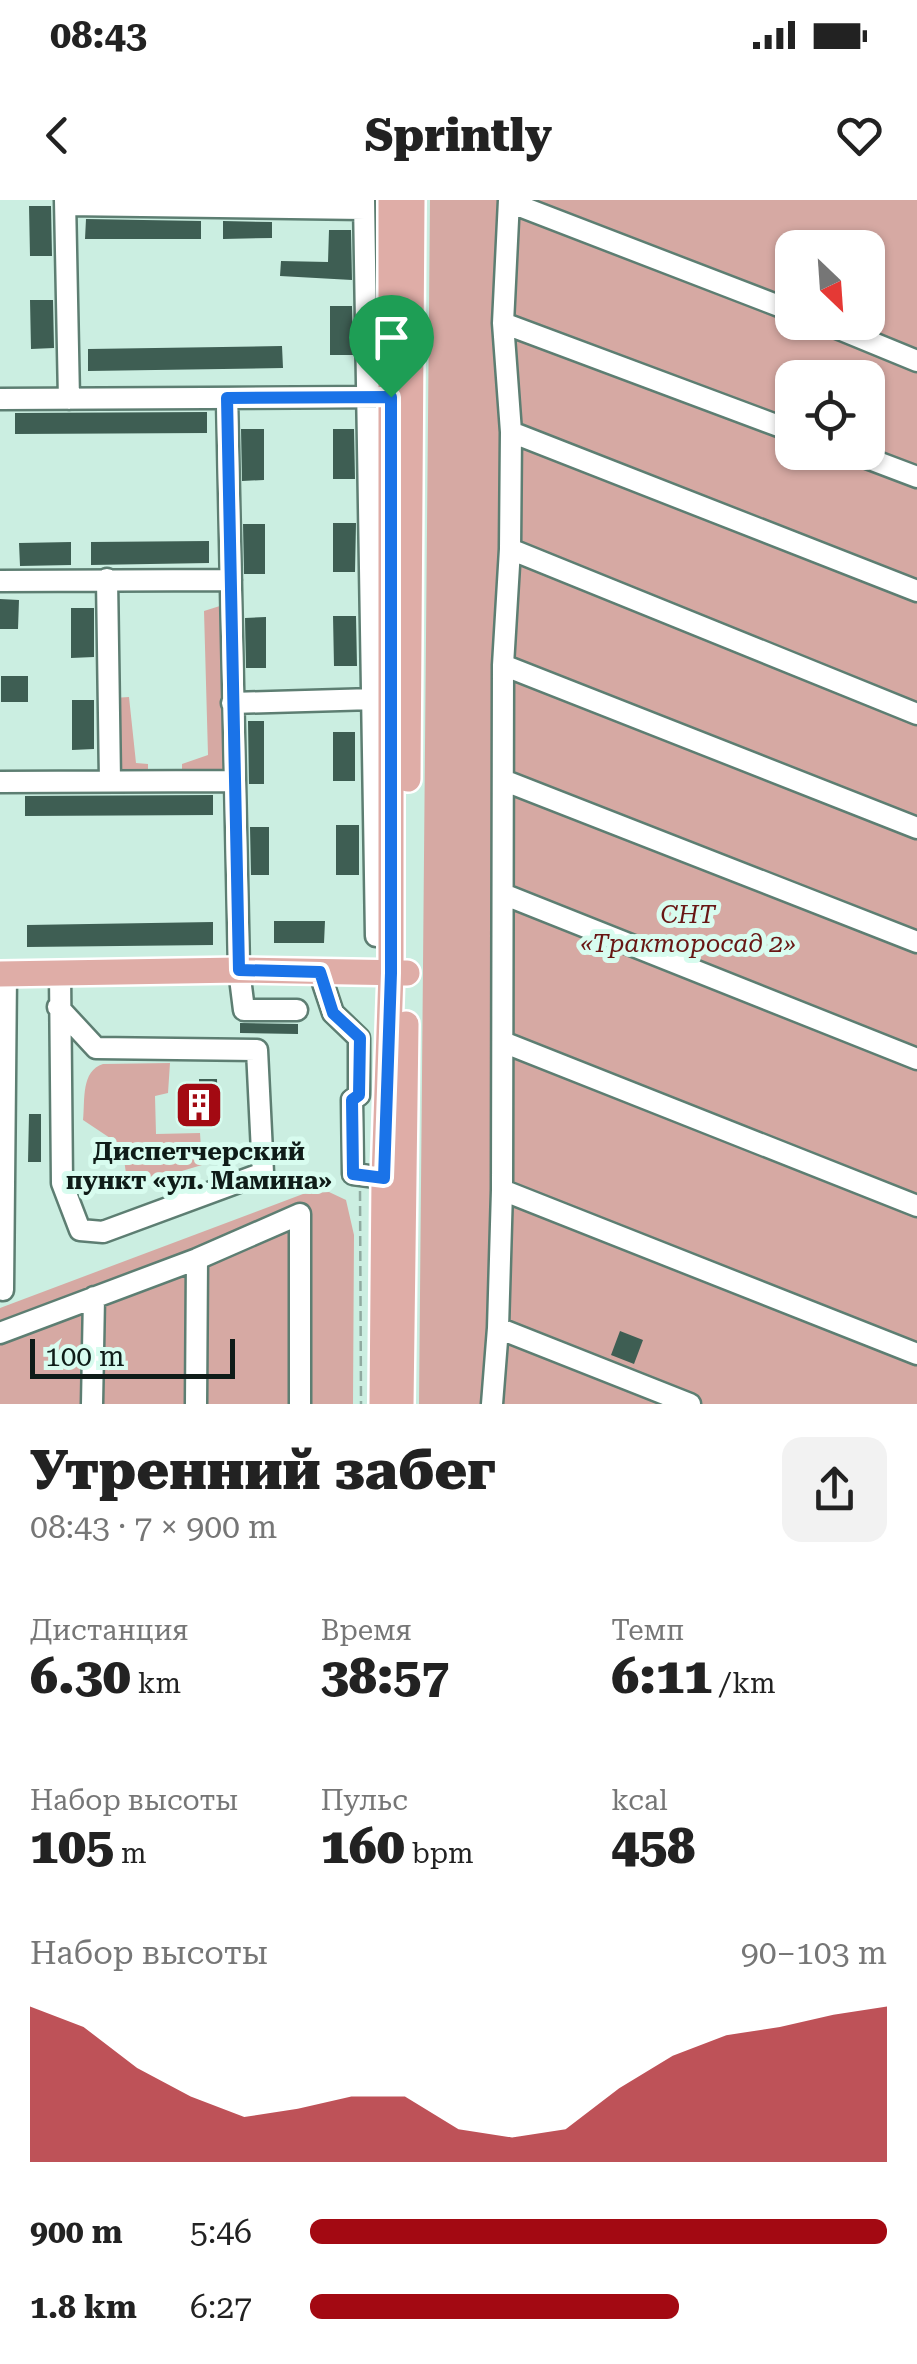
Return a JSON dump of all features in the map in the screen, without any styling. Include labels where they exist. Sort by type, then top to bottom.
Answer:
[{"type":"main road","points":[[382,1404],[372,1176],[399,973],[378,397],[391,200]]},
{"type":"main road","points":[[401,1404],[399,973],[412,200]]},
{"type":"main road","points":[[3,974],[239,970],[399,973]]},
{"type":"street","points":[[492,1404],[502,1190],[503,665],[510,549],[511,432],[503,322],[509,201],[775,304]]},
{"type":"street","points":[[68,399],[65,203],[364,205],[378,397],[376,936]]},
{"type":"street","points":[[503,322],[775,425]]},
{"type":"street","points":[[866,340],[917,361]]},
{"type":"street","points":[[0,399],[378,397]]},
{"type":"street","points":[[227,398],[239,970],[244,1010],[297,1010]]},
{"type":"street","points":[[511,432],[917,591]]},
{"type":"street","points":[[885,465],[917,477]]},
{"type":"street","points":[[510,549],[917,714]]},
{"type":"street","points":[[107,579],[110,781]]},
{"type":"street","points":[[0,581],[231,580]]},
{"type":"street","points":[[503,665],[917,828]]},
{"type":"street","points":[[232,703],[374,699]]},
{"type":"street","points":[[503,780],[917,942]]},
{"type":"street","points":[[0,782],[234,782]]},
{"type":"street","points":[[503,894],[917,1059]]},
{"type":"street","points":[[58,1007],[96,1048],[257,1050],[263,1173],[103,1232],[80,1230],[62,1183],[58,1007],[60,972]]},
{"type":"street","points":[[320,972],[333,1013],[360,1038],[359,1095],[352,1100],[353,1174],[372,1176]]},
{"type":"street","points":[[1,1290],[3,974]]},
{"type":"street","points":[[503,1042],[917,1206]]},
{"type":"street","points":[[502,1190],[917,1354]]},
{"type":"street","points":[[0,1333],[197,1259],[300,1214],[300,1404]]},
{"type":"street","points":[[196,1404],[197,1259]]},
{"type":"street","points":[[92,1404],[94,1298]]},
{"type":"street","points":[[498,1328],[690,1404]]},
{"type":"path","points":[[360,1404],[372,1176]]},
{"type":"green space","name":"СНТ «Тракторосад 2»","points":[[430,200],[917,200],[917,1404],[419,1404]]},
{"type":"green space","points":[[223,605],[229,774],[182,776],[182,764],[208,755],[204,611]]},
{"type":"green space","points":[[129,697],[136,763],[148,764],[148,775],[115,775],[113,698]]},
{"type":"green space","points":[[170,1063],[168,1093],[155,1096],[156,1134],[200,1133],[202,1165],[128,1187],[122,1146],[83,1120],[88,1079],[103,1064]]},
{"type":"green space","points":[[329,1192],[346,1200],[354,1235],[353,1404],[0,1404],[0,1308],[303,1194]]},
{"type":"building","points":[[29,206],[51,206],[52,256],[30,256]]},
{"type":"building","points":[[86,219],[201,221],[201,239],[85,239]]},
{"type":"building","points":[[223,221],[272,222],[272,238],[223,239]]},
{"type":"building","points":[[329,230],[351,230],[352,280],[280,276],[281,261],[328,262]]},
{"type":"building","points":[[30,300],[53,300],[54,348],[31,349]]},
{"type":"building","points":[[330,306],[352,306],[353,355],[330,355]]},
{"type":"building","points":[[282,346],[283,368],[88,371],[88,349]]},
{"type":"building","points":[[207,412],[207,433],[15,434],[15,413]]},
{"type":"building","points":[[241,429],[264,429],[264,480],[242,481]]},
{"type":"building","points":[[333,429],[354,429],[355,479],[333,479]]},
{"type":"building","points":[[333,523],[356,523],[355,572],[333,572]]},
{"type":"building","points":[[243,524],[265,524],[265,574],[244,574]]},
{"type":"building","points":[[209,541],[209,563],[91,565],[91,542]]},
{"type":"building","points":[[71,542],[71,565],[20,566],[19,543]]},
{"type":"building","points":[[0,599],[19,600],[18,629],[0,629]]},
{"type":"building","points":[[71,608],[94,608],[94,657],[71,658]]},
{"type":"building","points":[[333,616],[356,616],[357,666],[334,666]]},
{"type":"building","points":[[266,617],[266,668],[246,668],[245,618]]},
{"type":"building","points":[[1,676],[28,676],[28,702],[1,702]]},
{"type":"building","points":[[72,700],[94,700],[94,749],[72,750]]},
{"type":"building","points":[[248,721],[264,721],[264,784],[249,784]]},
{"type":"building","points":[[333,732],[355,732],[355,781],[333,781]]},
{"type":"building","points":[[213,795],[213,815],[25,816],[25,796]]},
{"type":"building","points":[[336,825],[359,825],[359,875],[336,875]]},
{"type":"building","points":[[250,827],[269,827],[269,875],[251,875]]},
{"type":"building","points":[[274,921],[325,921],[324,943],[274,943]]},
{"type":"building","points":[[213,922],[213,945],[27,947],[27,925]]},
{"type":"building","points":[[240,1023],[298,1024],[298,1034],[240,1033]]},
{"type":"building","name":"Диспетчерский пункт «ул. Мамина»","points":[[199,1079],[217,1079],[218,1117],[180,1118],[179,1092],[199,1092]]},
{"type":"building","points":[[29,1114],[41,1114],[41,1162],[28,1162]]},
{"type":"building","points":[[620,1331],[643,1340],[634,1364],[611,1355]]},
{"type":"place","name":"Диспетчерский пункт «ул. Мамина»","points":[[199,1105]]},
{"type":"route","points":[[391,397],[391,973],[384,1178],[353,1174],[352,1100],[359,1095],[360,1038],[333,1013],[320,972],[239,970],[227,398],[391,397]]}]
